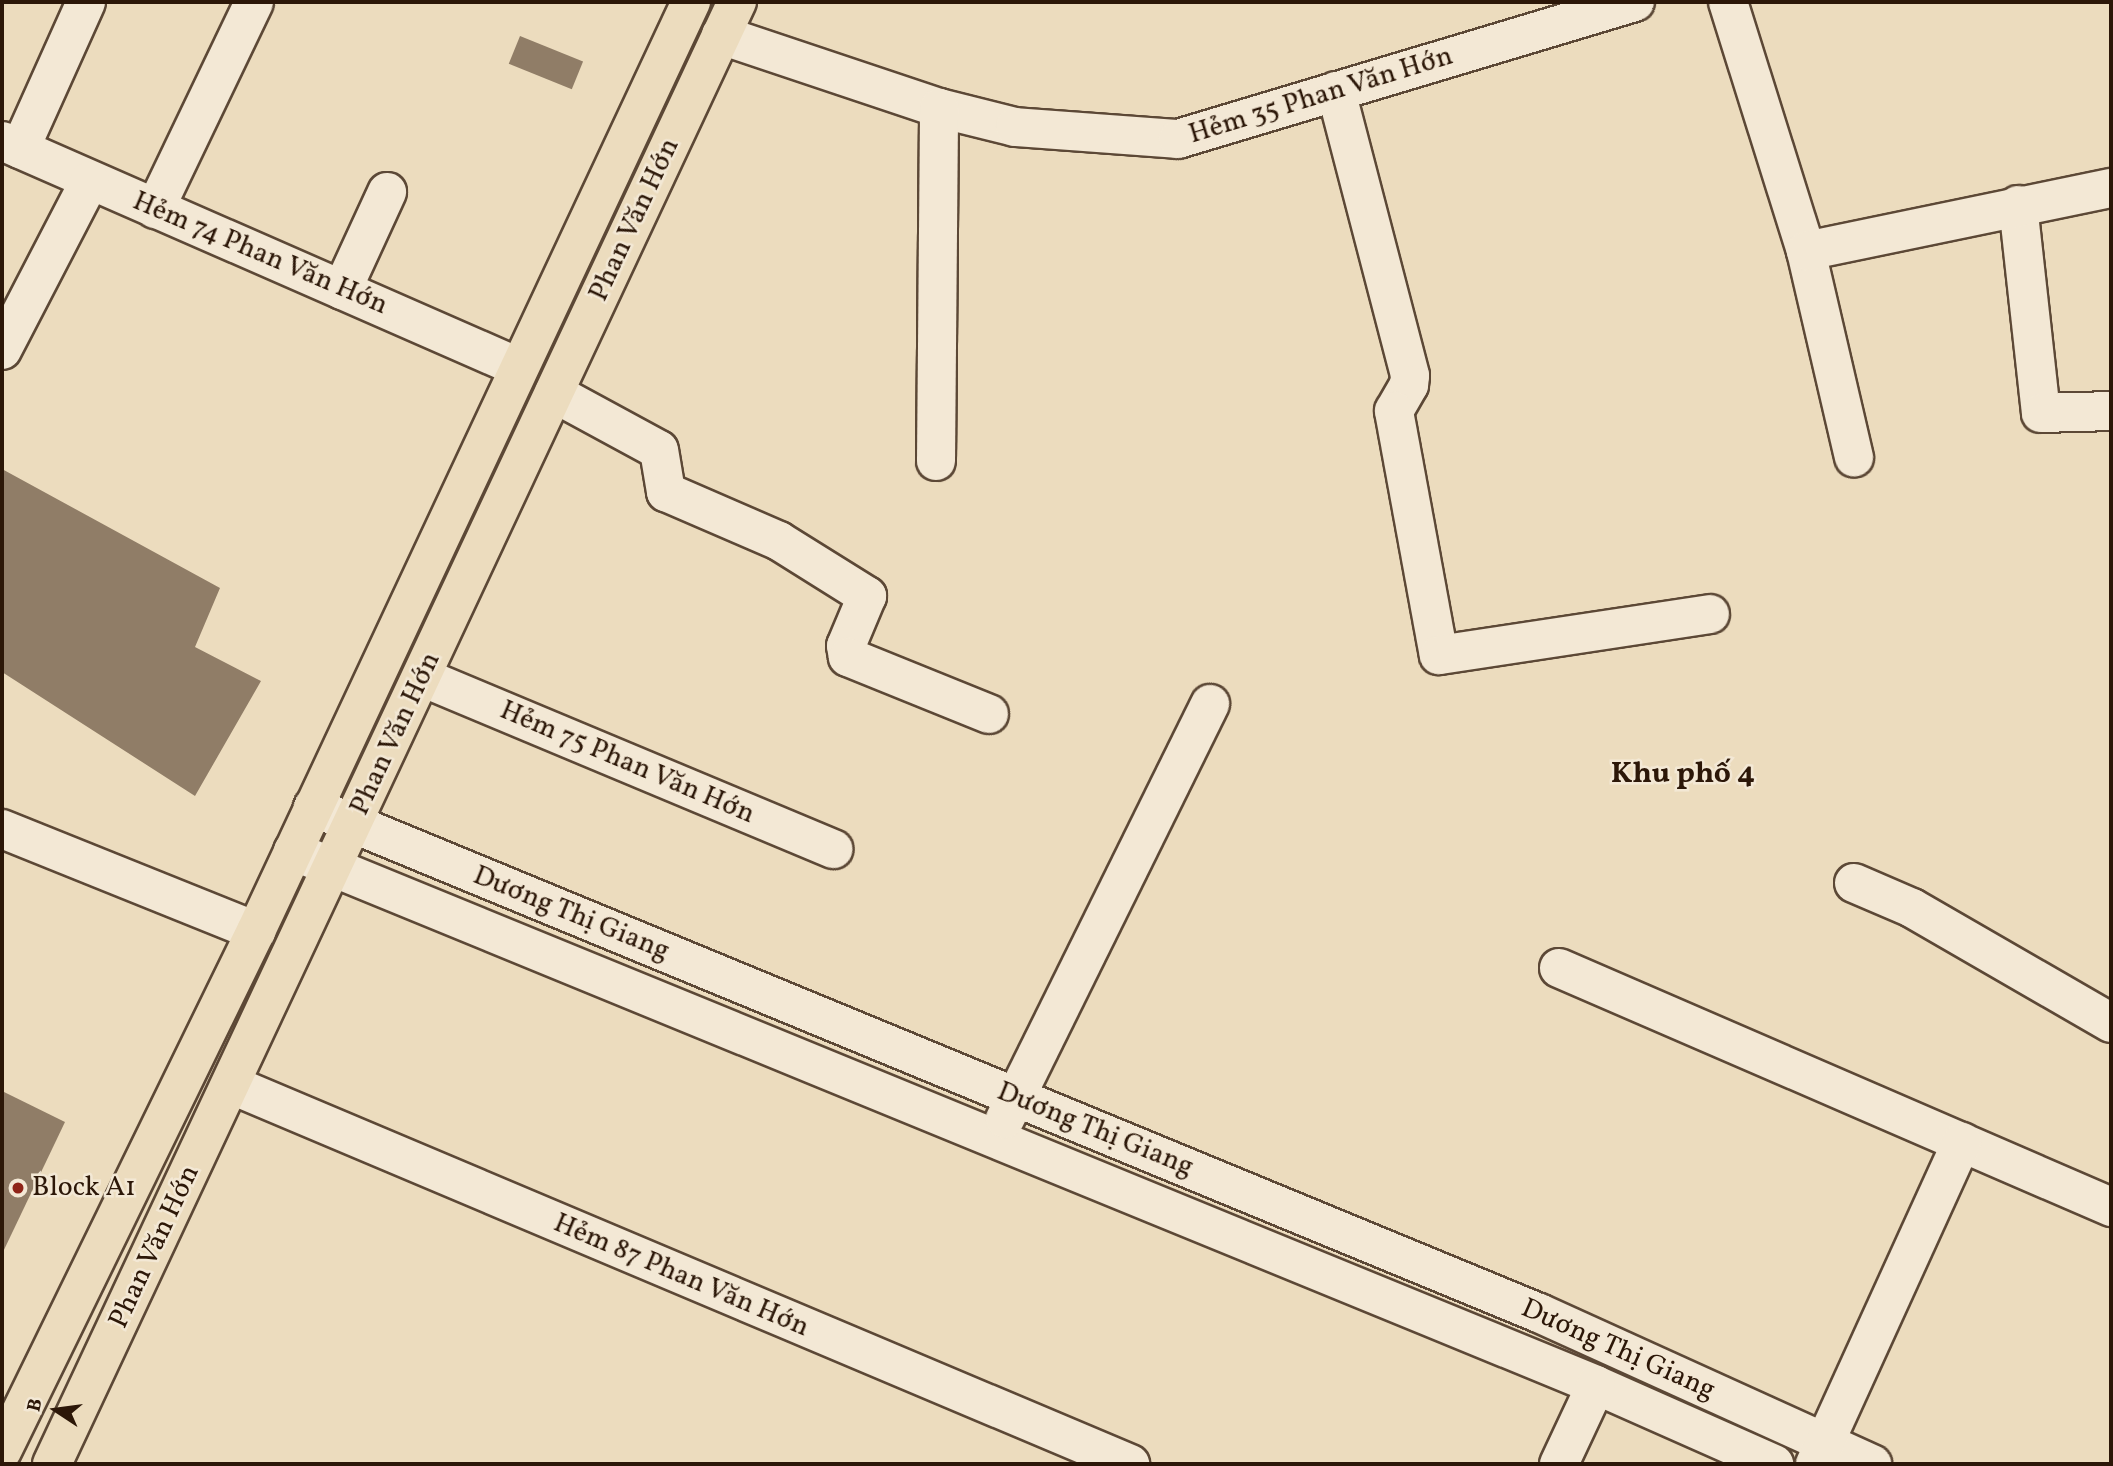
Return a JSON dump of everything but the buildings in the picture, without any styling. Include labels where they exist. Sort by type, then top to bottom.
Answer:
[{"type":"main road","name":"Phan Văn Hớn","points":[[2,1451],[256,931],[691,2]]},
{"type":"main road","name":"Phan Văn Hớn","points":[[52,1464],[232,1085],[729,19]]},
{"type":"street","points":[[11,145],[86,2]]},
{"type":"street","points":[[155,209],[254,2]]},
{"type":"street","name":"Hẻm 35 Phan Văn Hớn","points":[[729,19],[939,108],[1015,127],[1178,139],[1635,2]]},
{"type":"street","points":[[1728,2],[1806,251],[1854,458]]},
{"type":"street","points":[[1336,91],[1410,376],[1394,411],[1439,655],[1710,614]]},
{"type":"street","points":[[936,461],[939,108]]},
{"type":"street","name":"Hẻm 74 Phan Văn Hớn","points":[[11,145],[518,367]]},
{"type":"street","points":[[2,350],[90,180]]},
{"type":"street","points":[[1806,251],[2018,205],[2111,188]]},
{"type":"street","points":[[342,289],[387,192]]},
{"type":"street","points":[[2018,205],[2040,412],[2111,411]]},
{"type":"street","points":[[554,393],[659,450],[666,492],[779,541],[867,596],[846,646],[848,657],[989,714]]},
{"type":"street","name":"Hẻm 75 Phan Văn Hớn","points":[[422,677],[833,849]]},
{"type":"street","points":[[995,1137],[1210,704]]},
{"type":"street","name":"Dương Thị Giang","points":[[313,807],[1539,1313],[1821,1454],[1872,1464]]},
{"type":"street","points":[[2,829],[256,931]]},
{"type":"street","name":"Dương Thị Giang","points":[[293,851],[1596,1385],[1774,1464]]},
{"type":"street","points":[[1854,883],[1912,908],[2111,1023]]},
{"type":"street","points":[[1559,968],[2111,1207]]},
{"type":"street","name":"Hẻm 87 Phan Văn Hớn","points":[[232,1085],[1130,1464]]},
{"type":"street","points":[[1821,1454],[1962,1142]]},
{"type":"street","points":[[1559,1464],[1596,1385]]},
{"type":"place","name":"Block A1","points":[[18,1188]]},
{"type":"district","name":"Khu phố 4","points":[[1683,774]]}]
